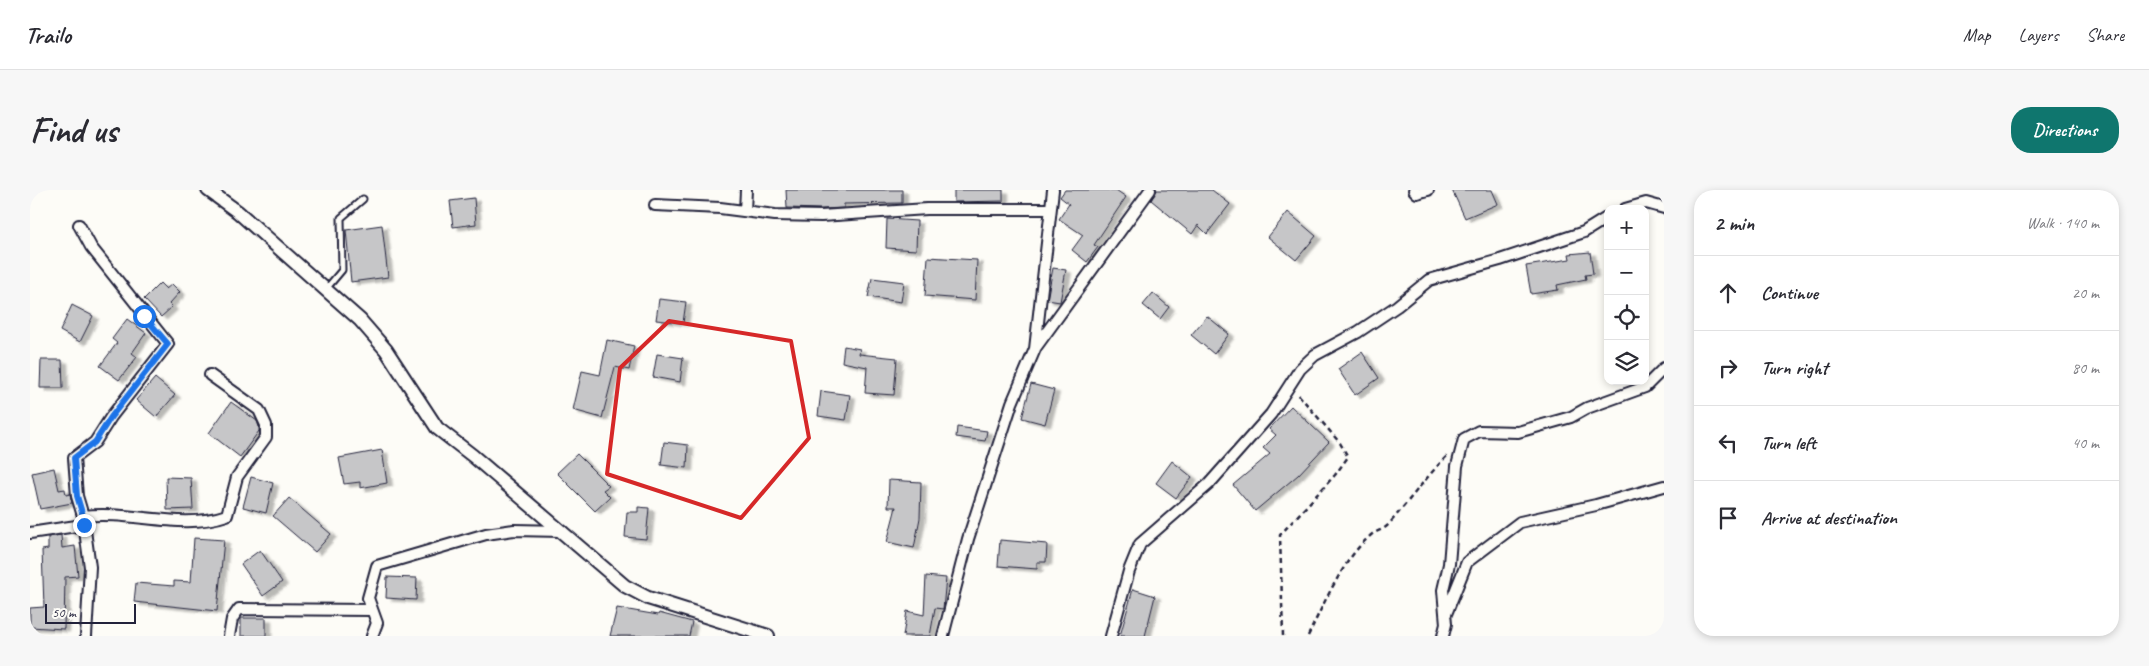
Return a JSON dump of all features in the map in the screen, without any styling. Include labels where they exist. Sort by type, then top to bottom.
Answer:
[{"type":"street","points":[[208,190],[238,212],[360,320],[386,350],[437,428],[562,531],[624,586],[648,598],[768,636]]},
{"type":"street","points":[[745,211],[746,190]]},
{"type":"street","points":[[1035,349],[1053,190]]},
{"type":"street","points":[[943,636],[971,530],[1012,404],[1035,349],[1150,190]]},
{"type":"street","points":[[1414,190],[1417,192],[1428,190]]},
{"type":"street","points":[[1639,205],[1646,203],[1664,208]]},
{"type":"street","points":[[655,205],[775,215],[821,216],[927,209],[1050,209]]},
{"type":"street","points":[[1111,636],[1129,571],[1140,544],[1209,484],[1271,414],[1289,384],[1315,355],[1358,332],[1397,306],[1429,280],[1500,260],[1584,232],[1604,220]]},
{"type":"street","points":[[79,225],[92,247],[168,344],[111,417],[95,442],[74,458],[77,496],[90,566],[86,636]]},
{"type":"street","points":[[1444,636],[1446,615],[1443,590],[1449,564],[1457,466],[1464,439],[1479,431],[1518,432],[1571,417],[1587,408],[1645,387],[1664,368]]},
{"type":"street","points":[[30,534],[83,521],[136,516],[176,521],[198,521],[215,520],[227,515],[237,477],[266,438],[266,425],[259,410],[210,375]]},
{"type":"street","points":[[1446,615],[1467,562],[1520,522],[1596,505],[1664,486]]},
{"type":"street","points":[[372,636],[377,623],[368,598],[377,566],[486,534],[514,530],[562,531]]},
{"type":"street","points":[[229,636],[232,619],[239,609],[372,610]]},
{"type":"lane","points":[[326,289],[342,270],[341,218],[364,199]]},
{"type":"path","points":[[1283,636],[1280,535],[1335,475],[1348,457],[1340,443],[1289,384]]},
{"type":"path","points":[[1308,636],[1333,586],[1348,562],[1371,534],[1384,530],[1424,479],[1464,439]]},
{"type":"highlighted area","points":[[669,321],[791,341],[809,438],[741,518],[607,474],[620,368]]},
{"type":"building","points":[[786,190],[902,190],[902,203],[844,204],[844,208],[821,209],[787,208]]},
{"type":"building","points":[[954,190],[1003,190],[1003,201],[954,202]]},
{"type":"building","points":[[1065,190],[1116,190],[1126,197],[1094,245],[1098,247],[1087,262],[1072,250],[1083,235],[1059,219],[1069,204],[1060,197]]},
{"type":"building","points":[[1157,190],[1212,190],[1230,204],[1207,234],[1198,225],[1192,234],[1151,200]]},
{"type":"building","points":[[1452,190],[1492,190],[1498,204],[1465,218]]},
{"type":"building","points":[[474,198],[476,224],[453,227],[450,201]]},
{"type":"building","points":[[1288,212],[1316,236],[1296,260],[1268,237]]},
{"type":"building","points":[[887,219],[917,221],[916,250],[886,248]]},
{"type":"building","points":[[382,225],[388,277],[351,282],[346,230]]},
{"type":"building","points":[[1590,252],[1593,274],[1585,275],[1586,279],[1557,285],[1558,290],[1531,294],[1526,266],[1570,259],[1569,254]]},
{"type":"building","points":[[928,257],[977,260],[975,300],[925,296]]},
{"type":"building","points":[[1053,268],[1066,270],[1060,302],[1047,300]]},
{"type":"building","points":[[872,278],[904,282],[901,302],[868,297]]},
{"type":"building","points":[[160,283],[166,289],[172,284],[180,292],[169,304],[172,307],[161,317],[144,299]]},
{"type":"building","points":[[1153,293],[1169,307],[1160,319],[1143,305]]},
{"type":"building","points":[[659,299],[686,302],[683,323],[656,320]]},
{"type":"building","points":[[72,305],[93,316],[80,342],[60,331]]},
{"type":"building","points":[[1207,316],[1229,334],[1214,354],[1191,335]]},
{"type":"building","points":[[127,319],[146,333],[132,353],[137,357],[119,380],[100,366],[117,343],[112,339]]},
{"type":"building","points":[[607,340],[634,346],[629,370],[615,367],[602,418],[573,410],[582,371],[600,375]]},
{"type":"building","points":[[844,346],[860,349],[859,354],[897,358],[894,395],[865,393],[867,367],[842,362]]},
{"type":"building","points":[[1362,352],[1379,378],[1355,395],[1338,369]]},
{"type":"building","points":[[657,354],[683,358],[680,382],[653,377]]},
{"type":"building","points":[[41,360],[62,360],[63,388],[40,388]]},
{"type":"building","points":[[155,378],[175,395],[156,417],[136,400]]},
{"type":"building","points":[[1031,384],[1054,390],[1045,424],[1022,418]]},
{"type":"building","points":[[821,391],[850,395],[846,420],[818,416]]},
{"type":"building","points":[[231,402],[257,421],[259,427],[259,431],[240,457],[209,433]]},
{"type":"building","points":[[1291,406],[1329,442],[1298,475],[1255,511],[1233,485],[1270,454],[1263,448],[1276,435],[1269,429]]},
{"type":"building","points":[[957,427],[987,431],[985,441],[956,437]]},
{"type":"building","points":[[664,442],[688,445],[687,468],[661,465]]},
{"type":"building","points":[[382,450],[387,483],[360,488],[360,482],[344,484],[339,458]]},
{"type":"building","points":[[577,454],[609,486],[603,490],[610,497],[595,511],[557,473]]},
{"type":"building","points":[[1172,461],[1192,477],[1176,498],[1156,483]]},
{"type":"building","points":[[54,468],[59,490],[65,489],[66,495],[70,494],[72,503],[40,509],[32,473]]},
{"type":"building","points":[[166,477],[191,478],[193,509],[167,510]]},
{"type":"building","points":[[251,477],[273,483],[266,513],[243,507]]},
{"type":"building","points":[[889,480],[921,482],[920,518],[914,548],[887,542],[896,507],[888,507]]},
{"type":"building","points":[[289,498],[331,534],[315,552],[273,516]]},
{"type":"building","points":[[638,507],[649,508],[646,539],[625,537],[627,512],[638,512]]},
{"type":"building","points":[[61,535],[62,548],[75,546],[78,576],[65,577],[64,629],[30,627],[30,608],[44,607],[42,550],[48,549],[48,537]]},
{"type":"building","points":[[194,538],[224,540],[217,611],[134,602],[136,583],[174,586],[174,581],[191,582]]},
{"type":"building","points":[[1000,540],[1047,544],[1046,562],[1037,562],[1037,569],[998,566]]},
{"type":"building","points":[[260,550],[282,582],[263,596],[241,564]]},
{"type":"building","points":[[926,576],[946,578],[943,609],[935,608],[930,636],[903,636],[907,611],[924,615]]},
{"type":"building","points":[[387,577],[417,578],[416,600],[386,598]]},
{"type":"building","points":[[1133,589],[1155,596],[1145,636],[1120,636]]},
{"type":"building","points":[[617,608],[658,615],[659,613],[692,622],[689,636],[610,636]]},
{"type":"building","points":[[241,618],[266,618],[266,636],[241,636]]},
{"type":"route","points":[[84,525],[77,496],[74,458],[95,442],[111,417],[168,344],[144,316]]}]
